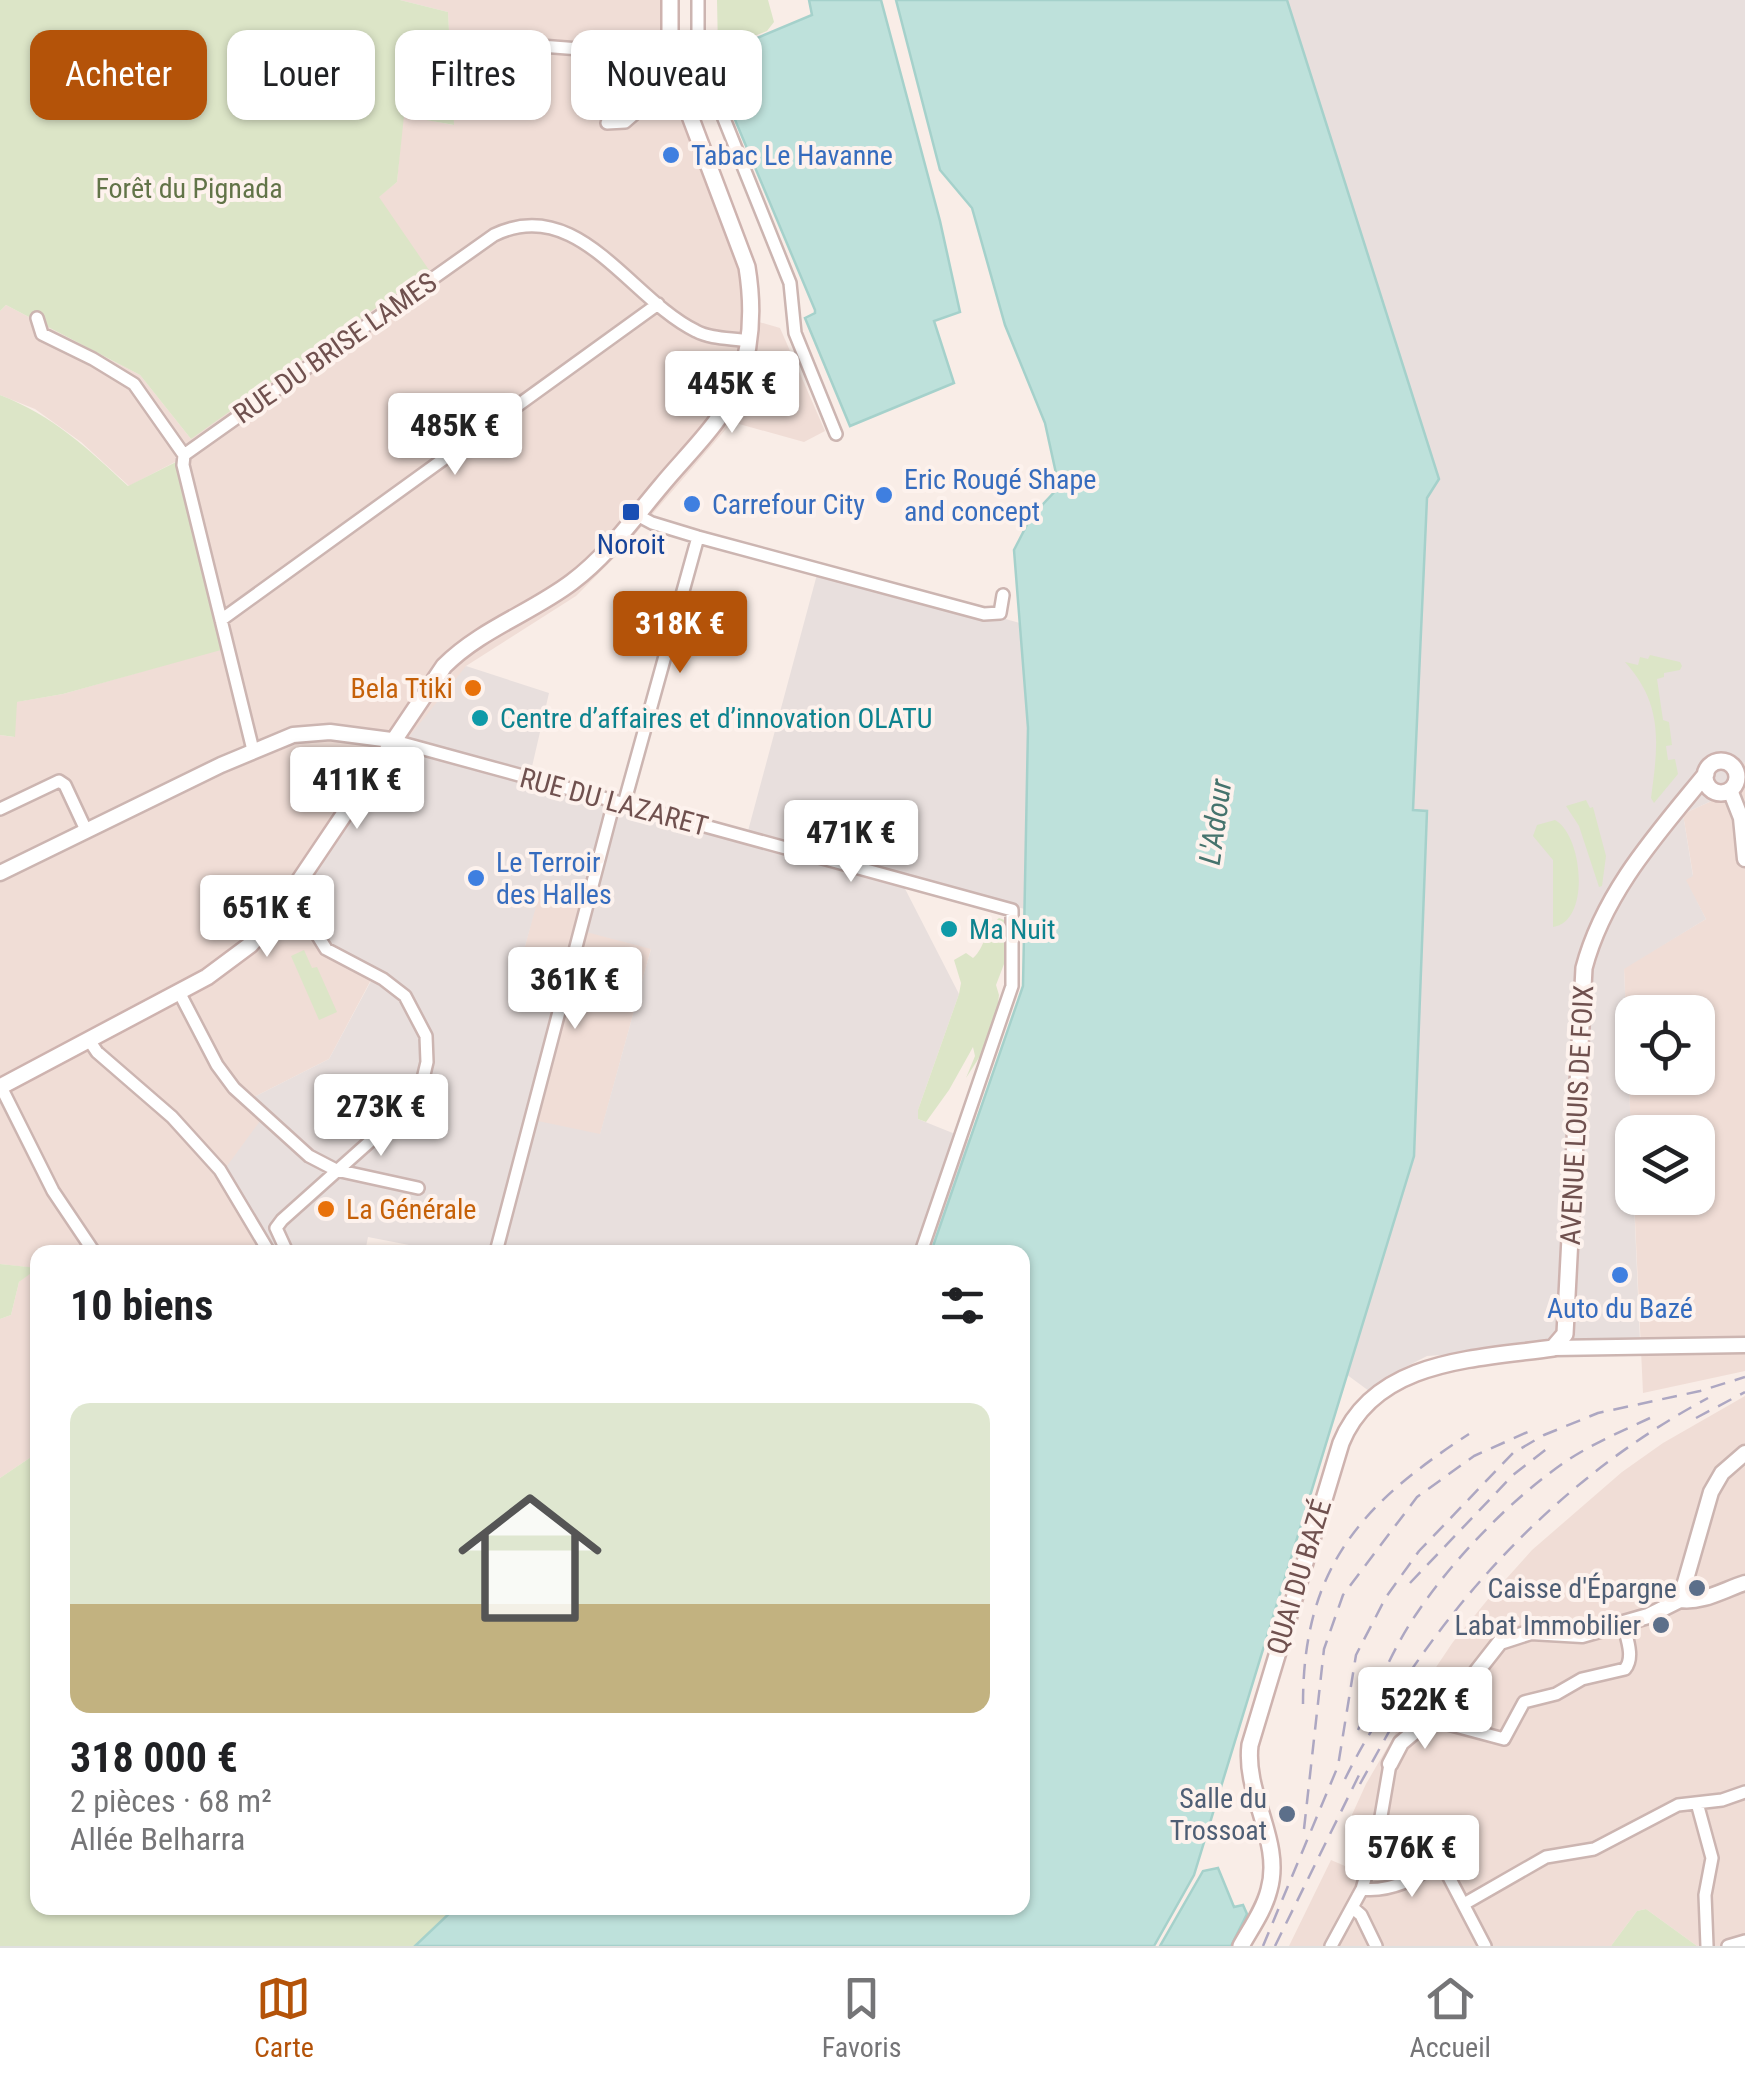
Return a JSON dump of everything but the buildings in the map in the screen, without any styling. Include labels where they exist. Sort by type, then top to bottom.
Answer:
[{"type":"main road","points":[[670,0],[671,30]]},
{"type":"main road","points":[[0,1087],[179,992],[238,956],[286,901],[436,674],[457,652],[576,580],[728,405],[741,377],[751,297],[745,255],[690,120]]},
{"type":"main road","points":[[1720,761],[1740,769],[1730,790],[1721,793],[1702,783],[1711,765],[1720,761]]},
{"type":"main road","name":"AVENUE LOUIS DE FOIX","points":[[1553,1348],[1566,1327],[1584,968],[1605,910],[1653,838],[1702,783]]},
{"type":"main road","name":"QUAI DU BAZÉ","points":[[1242,1946],[1262,1909],[1272,1870],[1270,1846],[1249,1775],[1255,1720],[1346,1433],[1376,1393],[1409,1376],[1446,1364],[1553,1348]]},
{"type":"street","points":[[698,0],[698,54],[790,283],[795,334],[836,434]]},
{"type":"street","points":[[607,123],[627,120]]},
{"type":"street","name":"RUE DU BRISE LAMES","points":[[184,455],[512,226],[528,223],[564,231],[692,329],[748,342]]},
{"type":"street","points":[[222,620],[658,304]]},
{"type":"street","points":[[38,318],[42,334],[93,358],[134,384],[184,455],[183,465],[253,750]]},
{"type":"street","points":[[636,514],[652,524],[984,614],[1000,613],[1003,595]]},
{"type":"street","points":[[498,1245],[619,803],[698,537]]},
{"type":"street","points":[[0,873],[253,750],[293,735],[352,734],[391,740]]},
{"type":"street","name":"RUE DU LAZARET","points":[[391,740],[1012,910],[1012,986],[922,1245]]},
{"type":"street","points":[[0,809],[59,780],[86,830]]},
{"type":"street","points":[[1730,790],[1740,818],[1745,858]]},
{"type":"street","points":[[284,1245],[276,1228],[395,1119],[422,1083],[427,1062],[426,1036],[405,996],[383,979],[326,949],[305,915],[286,901]]},
{"type":"street","points":[[179,992],[216,1066],[234,1088],[309,1156],[336,1170],[418,1188]]},
{"type":"street","points":[[89,1040],[172,1117],[220,1170],[265,1245]]},
{"type":"street","points":[[0,1087],[53,1191],[89,1245]]},
{"type":"street","points":[[1553,1348],[1745,1345]]},
{"type":"street","points":[[1680,1600],[1711,1492],[1722,1474],[1745,1454]]},
{"type":"street","points":[[1331,1946],[1362,1889],[1378,1834],[1390,1764],[1401,1743],[1460,1693],[1500,1642],[1531,1632],[1582,1635],[1648,1616],[1680,1600],[1713,1596],[1745,1583]]},
{"type":"street","points":[[1429,1718],[1500,1740],[1524,1702],[1556,1694],[1582,1679],[1624,1669],[1630,1655],[1623,1623]]},
{"type":"street","points":[[1464,1904],[1546,1856],[1594,1849],[1665,1811],[1745,1792]]},
{"type":"street","points":[[1697,1803],[1712,1858],[1706,1895],[1707,1946]]},
{"type":"street","points":[[1378,1834],[1429,1850],[1439,1858],[1485,1946]]},
{"type":"street","points":[[1362,1889],[1383,1890],[1425,1872],[1439,1858]]},
{"type":"street","points":[[1353,1908],[1376,1946]]},
{"type":"street","points":[[1728,1946],[1745,1942]]},
{"type":"shaded area","points":[[400,0],[664,0],[666,30],[571,30],[571,120],[683,120],[742,263],[745,318],[780,328],[825,431],[804,442],[732,422],[617,555],[576,596],[466,666],[372,978],[329,1059],[250,1099],[263,1116],[267,1235],[273,1245],[30,1245],[30,1267],[0,1264],[0,735],[14,737],[16,702],[63,694],[221,649],[175,462],[129,486],[81,442],[35,409],[0,395],[0,311],[6,305],[140,375],[191,439],[378,197],[397,182],[403,120],[453,125],[453,120],[551,120],[551,30],[449,30],[448,12]]},
{"type":"shaded area","points":[[1287,0],[1745,0],[1745,762],[1729,793],[1683,814],[1693,876],[1686,880],[1706,919],[1624,969],[1625,995],[1615,995],[1615,1095],[1629,1095],[1630,1115],[1615,1115],[1615,1215],[1635,1215],[1640,1341],[1427,1356],[1369,1391],[1346,1374],[1414,1156],[1427,812],[1413,810],[1427,498],[1439,478]]},
{"type":"shaded area","points":[[819,567],[1020,623],[1028,728],[1025,909],[899,877],[959,994],[918,1110],[918,1119],[970,1140],[933,1245],[409,1245],[368,1237],[366,1245],[273,1245],[224,1170],[263,1117],[250,1099],[329,1059],[372,979],[285,915],[353,806],[466,666],[549,693],[531,771],[748,831]],"holes":[[[543,881],[596,891],[586,932],[651,949],[600,1134],[538,1121],[575,977],[521,961]]]},
{"type":"shaded area","points":[[1745,762],[1745,1371],[1643,1393],[1635,1215],[1715,1215],[1715,1115],[1630,1115],[1629,1095],[1715,1095],[1715,995],[1625,995],[1624,968],[1706,919],[1685,880],[1693,875],[1683,814],[1729,793]]},
{"type":"shaded area","points":[[542,881],[597,891],[651,949],[600,1135],[538,1122],[575,978],[521,961]]},
{"type":"shaded area","points":[[30,1273],[30,1458],[0,1478],[0,1319],[11,1315],[19,1282]]},
{"type":"shaded area","points":[[1745,1396],[1745,1946],[1697,1946],[1646,1909],[1637,1911],[1611,1946],[1289,1946],[1331,1860],[1345,1866],[1359,1837],[1345,1830],[1366,1784],[1420,1691],[1489,1598],[1532,1550],[1622,1472],[1663,1443]]},
{"type":"green space","name":"Forêt du Pignada","points":[[0,0],[400,0],[448,12],[449,30],[395,30],[395,120],[404,120],[397,182],[379,197],[429,270],[191,439],[140,375],[6,305],[0,311]]},
{"type":"green space","points":[[717,0],[768,0],[774,22],[767,31],[718,30]]},
{"type":"green space","name":"Forêt du Pignada","points":[[426,120],[454,120],[454,125]]},
{"type":"green space","points":[[0,395],[53,423],[128,486],[176,462],[221,650],[63,694],[17,702],[15,737],[0,735]]},
{"type":"green space","points":[[1650,655],[1680,662],[1682,666],[1657,679],[1663,720],[1669,722],[1672,745],[1666,746],[1668,760],[1675,759],[1678,774],[1654,803],[1651,798],[1656,743],[1652,710],[1638,678],[1625,662],[1638,665],[1640,657],[1648,659]]},
{"type":"green space","points":[[1586,800],[1593,807],[1606,856],[1599,887],[1579,826],[1566,806]]},
{"type":"green space","points":[[1555,820],[1572,842],[1579,877],[1573,910],[1565,922],[1553,927],[1553,860],[1533,836],[1537,825]]},
{"type":"green space","points":[[999,918],[1007,921],[1004,944],[1009,951],[996,985],[997,1012],[982,1053],[966,1078],[975,1056],[973,1047],[926,1122],[918,1119],[959,994],[961,983],[954,960],[966,953],[973,958]]},
{"type":"green space","points":[[304,950],[312,968],[317,967],[337,1012],[319,1020],[291,956]]},
{"type":"green space","points":[[0,1264],[30,1267],[30,1274],[19,1282],[11,1315],[0,1319]]},
{"type":"green space","points":[[30,1458],[30,1915],[448,1915],[415,1946],[0,1946],[0,1478]]},
{"type":"green space","points":[[1646,1909],[1697,1946],[1611,1946],[1637,1911]]},
{"type":"water","points":[[809,0],[881,0],[960,312],[934,321],[954,383],[850,426],[805,318],[815,310],[735,120],[762,120],[762,36],[812,15]]},
{"type":"water","name":"L'Adour","points":[[896,0],[1287,0],[1439,479],[1427,498],[1413,810],[1427,811],[1414,1156],[1194,1875],[1154,1946],[415,1946],[448,1915],[1030,1915],[1030,1245],[933,1245],[1023,986],[1028,728],[1014,550],[1031,517],[1059,487],[1045,423],[1005,325],[972,208],[940,170]]},
{"type":"water","points":[[1218,1868],[1234,1907],[1243,1905],[1247,1914],[1231,1946],[1160,1946],[1203,1871]]},
{"type":"railway","points":[[1263,1946],[1338,1766],[1356,1655],[1386,1597],[1419,1551],[1513,1453],[1544,1435],[1598,1413],[1745,1377]]},
{"type":"railway","points":[[1696,1418],[1745,1392]]},
{"type":"railway","points":[[1345,1779],[1412,1669],[1474,1588],[1508,1551],[1544,1515],[1622,1452],[1708,1398]]},
{"type":"railway","points":[[1358,1730],[1408,1627],[1466,1550],[1547,1475],[1588,1448],[1650,1418]]},
{"type":"railway","points":[[1304,1829],[1324,1649],[1343,1595],[1417,1497],[1474,1456],[1532,1430]]},
{"type":"railway","points":[[1303,1704],[1314,1614],[1327,1577],[1346,1544],[1369,1514],[1398,1487],[1469,1434]]},
{"type":"railway","points":[[1410,1583],[1513,1475],[1553,1444]]},
{"type":"railway","points":[[1360,1784],[1401,1710]]},
{"type":"railway","points":[[1275,1946],[1361,1771]]},
{"type":"place","name":"Tabac Le Havanne","points":[[671,155]]},
{"type":"place","name":"Eric Rougé Shape and concept","points":[[884,495]]},
{"type":"place","name":"Carrefour City","points":[[692,504]]},
{"type":"place","name":"Noroit","points":[[631,512]]},
{"type":"place","name":"Bela Ttiki","points":[[473,688]]},
{"type":"place","name":"Centre d’affaires et d’innovation OLATU","points":[[480,718]]},
{"type":"place","name":"Le Terroir des Halles","points":[[476,878]]},
{"type":"place","name":"Ma Nuit","points":[[949,929]]},
{"type":"place","name":"La Générale","points":[[326,1209]]},
{"type":"place","name":"Auto du Bazé","points":[[1620,1275]]},
{"type":"place","name":"Caisse d'Épargne","points":[[1697,1588]]},
{"type":"place","name":"Labat Immobilier","points":[[1661,1625]]},
{"type":"place","name":"Salle du Trossoat","points":[[1287,1814]]}]
